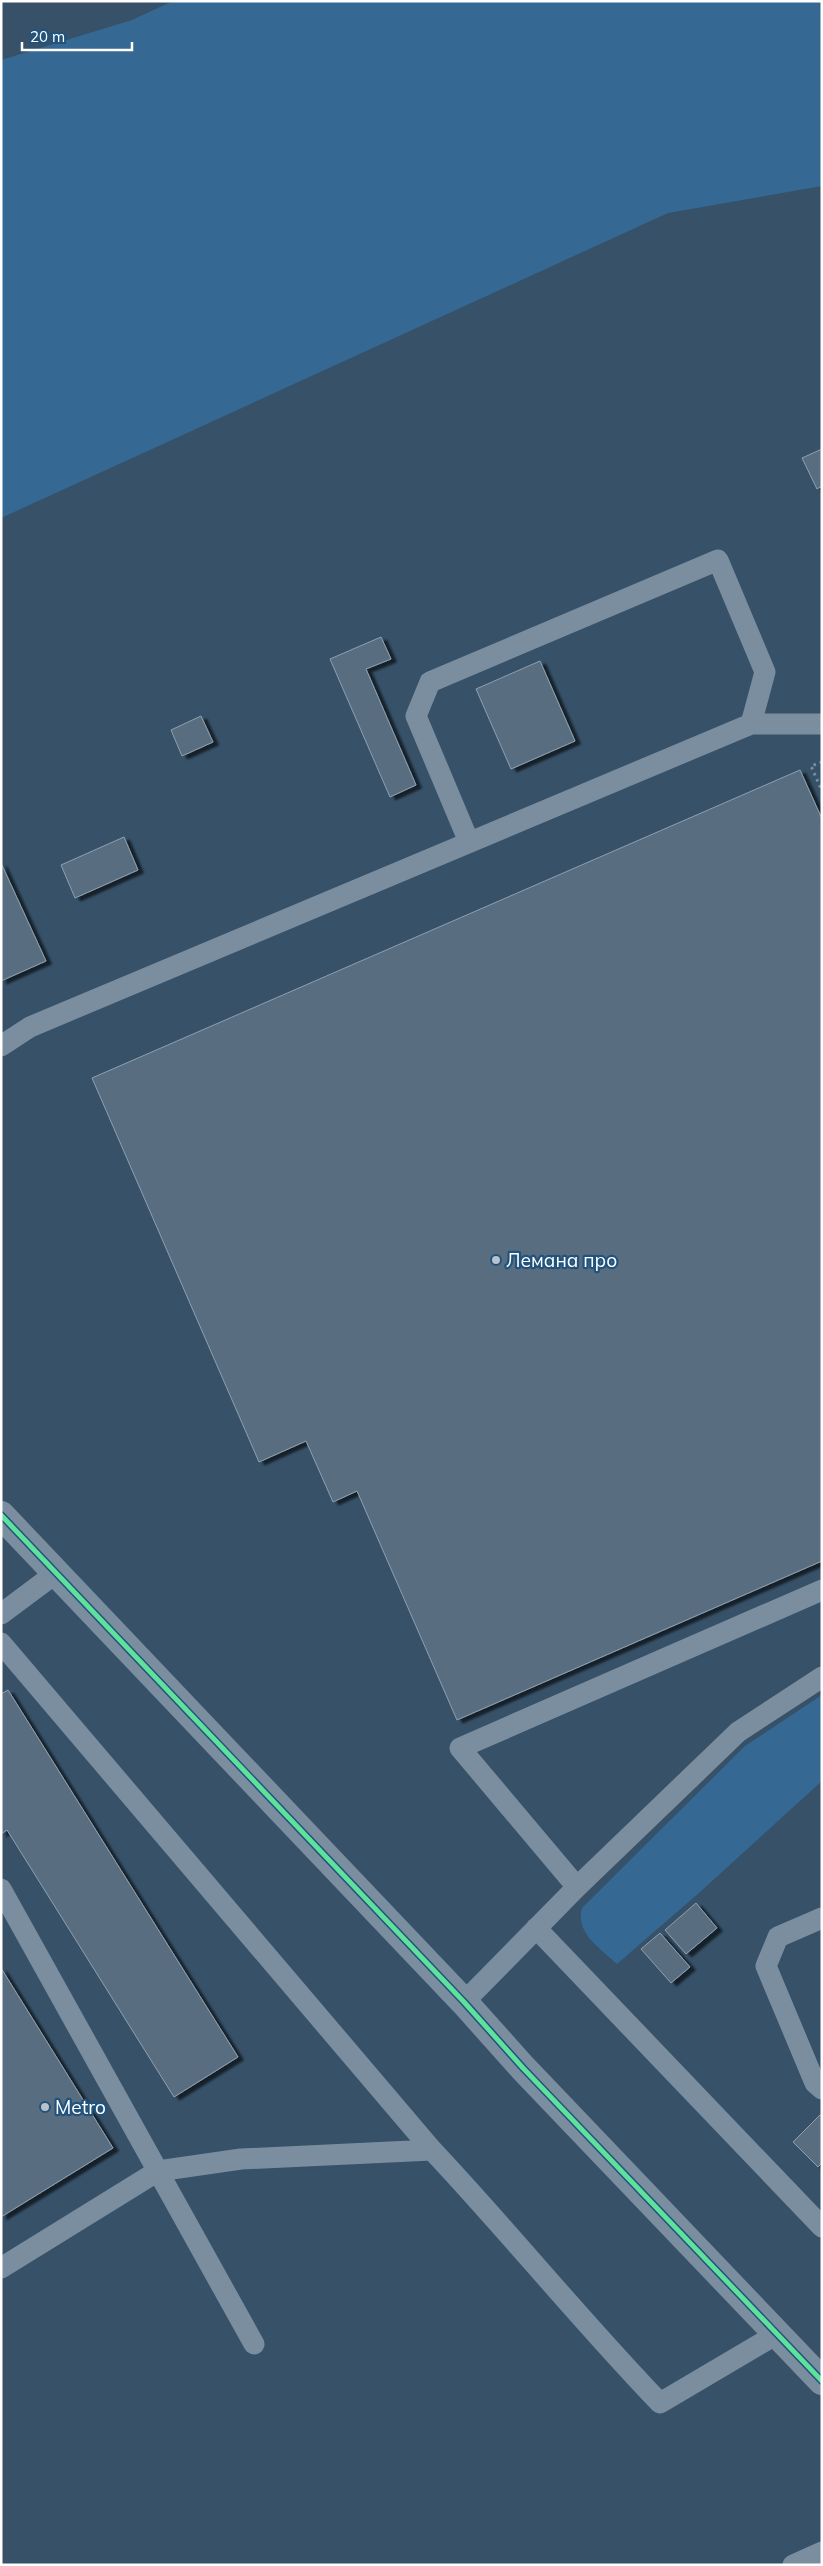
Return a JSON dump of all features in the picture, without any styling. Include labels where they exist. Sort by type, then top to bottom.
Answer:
[{"type":"street","points":[[1,1515],[464,2002],[523,2068],[822,2381]]},
{"type":"lane","points":[[469,842],[416,716],[430,682],[718,560],[765,672],[750,724]]},
{"type":"lane","points":[[1,1046],[30,1027],[750,724],[822,724]]},
{"type":"lane","points":[[1,1614],[56,1573]]},
{"type":"lane","points":[[577,1887],[460,1748],[822,1590]]},
{"type":"lane","points":[[1,1643],[432,2150],[474,2195],[575,2311],[660,2402],[777,2334]]},
{"type":"lane","points":[[464,2002],[577,1887],[738,1732],[822,1677]]},
{"type":"lane","points":[[1,1889],[254,2344]]},
{"type":"lane","points":[[822,1918],[778,1937],[766,1966],[815,2083],[822,2089]]},
{"type":"lane","points":[[536,1928],[822,2227]]},
{"type":"lane","points":[[1,2268],[158,2171],[241,2159],[432,2150]]},
{"type":"lane","points":[[793,2565],[822,2552]]},
{"type":"path","points":[[822,762],[811,766],[822,791]]},
{"type":"shaded area","points":[[173,1],[822,1],[822,186],[668,213],[1,518],[1,60],[132,20]]},
{"type":"shaded area","points":[[822,1695],[822,1781],[700,1892],[617,1964],[590,1939],[582,1925],[582,1908],[745,1746]]},
{"type":"building","points":[[822,449],[822,486],[817,489],[802,458]]},
{"type":"building","points":[[381,637],[391,659],[366,669],[416,785],[390,797],[330,659]]},
{"type":"building","points":[[540,661],[575,741],[511,769],[476,689]]},
{"type":"building","points":[[201,716],[213,742],[182,756],[171,730]]},
{"type":"building","name":"Лемана про","points":[[800,770],[822,819],[822,1561],[457,1720],[357,1491],[333,1502],[306,1441],[259,1462],[92,1078]]},
{"type":"building","points":[[124,837],[138,870],[75,898],[61,865]]},
{"type":"building","points":[[1,863],[46,961],[1,981]]},
{"type":"building","points":[[8,1690],[238,2057],[174,2097],[7,1830],[1,1834],[1,1694]]},
{"type":"building","points":[[696,1903],[717,1928],[686,1954],[665,1930]]},
{"type":"building","points":[[660,1933],[690,1967],[671,1983],[641,1949]]},
{"type":"building","name":"Metro","points":[[1,1968],[113,2148],[1,2217]]},
{"type":"building","points":[[820,2115],[822,2116],[822,2163],[818,2167],[793,2142]]},
{"type":"cycle path","points":[[1,1515],[464,2002],[523,2068],[822,2381]]},
{"type":"place","name":"Лемана про","points":[[496,1260]]},
{"type":"place","name":"Metro","points":[[45,2107]]}]
